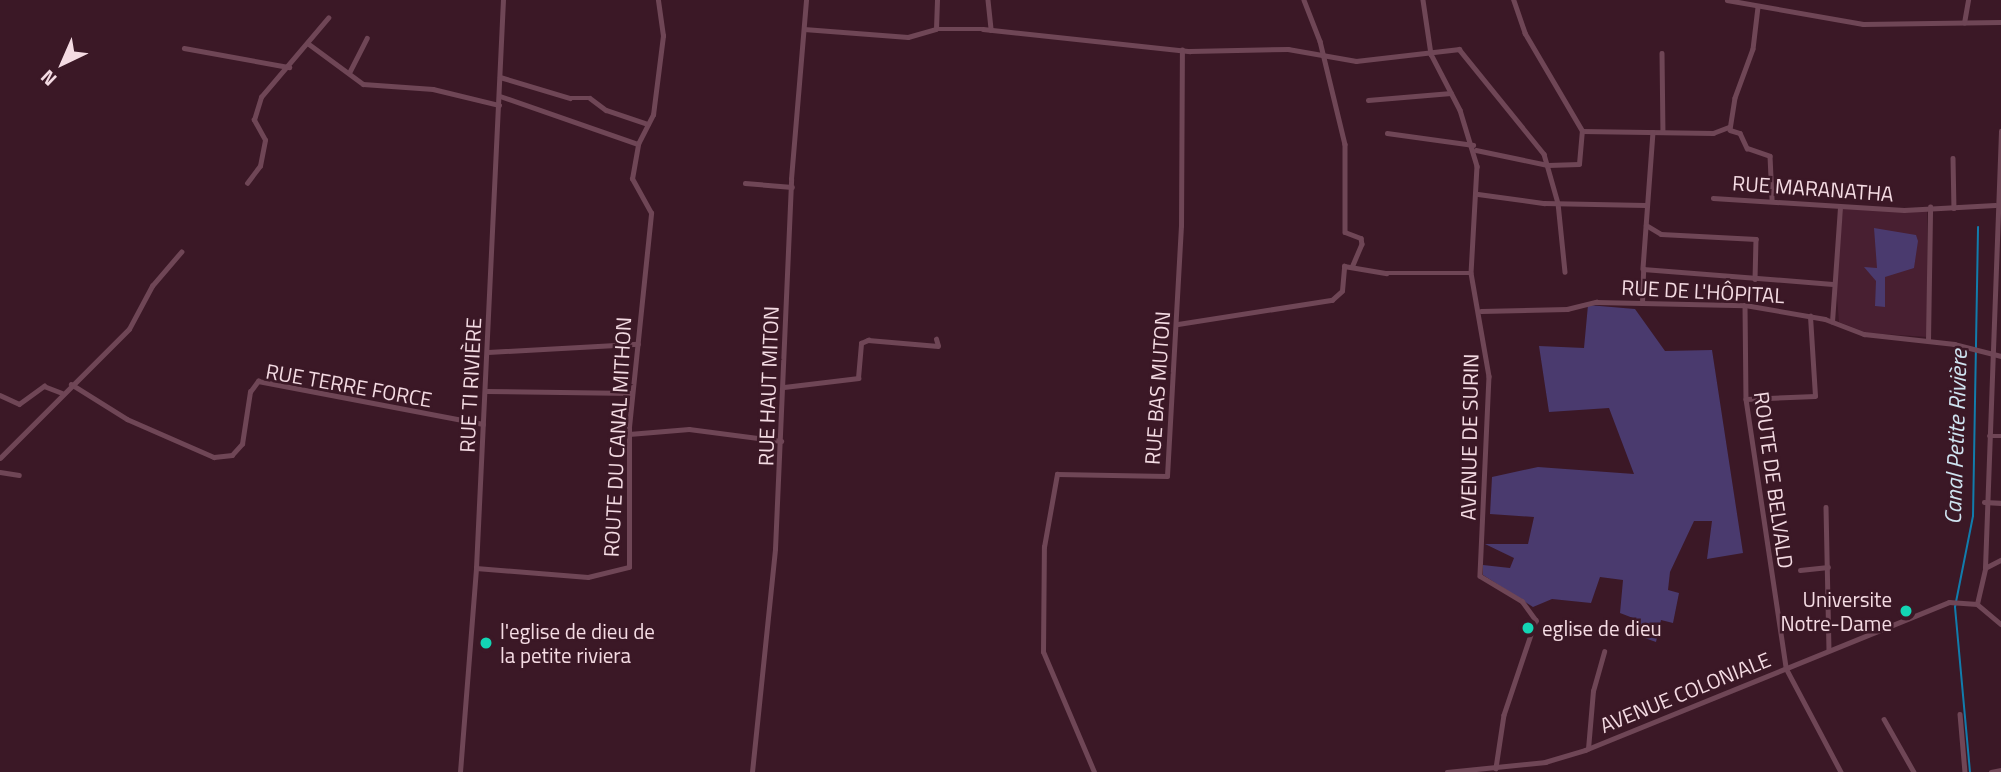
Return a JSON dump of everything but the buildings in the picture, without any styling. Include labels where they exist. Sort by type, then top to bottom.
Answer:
[{"type":"street","name":"RUE TI RIVIÈRE","points":[[460,772],[476,568],[503,0]]},
{"type":"street","name":"ROUTE DU CANAL MITHON","points":[[476,568],[562,577],[627,568],[629,434],[651,213],[632,184],[639,144],[648,124],[663,36],[658,0]]},
{"type":"street","name":"RUE HAUT MITON","points":[[752,772],[781,442],[792,187],[806,0]]},
{"type":"street","points":[[936,29],[937,0]]},
{"type":"street","points":[[988,0],[991,30]]},
{"type":"street","points":[[1304,0],[1345,144],[1345,232],[1361,238],[1362,244],[1353,265]]},
{"type":"street","name":"AVENUE DE SURIN","points":[[1423,0],[1431,54],[1475,148],[1478,194],[1471,272],[1481,311],[1489,376],[1480,576],[1522,601],[1535,620],[1504,715],[1496,768]]},
{"type":"street","points":[[1387,133],[1548,164],[1579,164],[1582,131],[1525,34],[1513,0]]},
{"type":"street","points":[[1727,0],[1863,24],[2001,22]]},
{"type":"street","points":[[1964,23],[1968,0]]},
{"type":"street","points":[[1582,131],[1713,133],[1731,125],[1753,49],[1758,7]]},
{"type":"street","points":[[247,183],[260,166],[265,140],[254,120],[261,97],[309,44],[328,18]]},
{"type":"street","points":[[804,29],[908,37],[936,29],[991,30],[1182,50],[1288,49],[1356,61],[1459,49],[1548,164],[1558,203],[1565,272]]},
{"type":"street","points":[[349,73],[367,38]]},
{"type":"street","points":[[309,44],[368,85],[433,89],[499,105]]},
{"type":"street","points":[[184,48],[289,67]]},
{"type":"street","name":"RUE BAS MUTON","points":[[1094,772],[1043,652],[1041,574],[1057,474],[1167,476],[1178,324],[1182,50]]},
{"type":"street","points":[[1662,53],[1663,131]]},
{"type":"street","points":[[500,77],[570,98],[590,98],[606,110],[648,124]]},
{"type":"street","points":[[1367,100],[1451,93]]},
{"type":"street","points":[[500,96],[639,144]]},
{"type":"street","points":[[1731,125],[1747,148],[1770,156],[1772,199]]},
{"type":"street","points":[[2001,131],[1995,205],[1992,356],[1984,502],[1985,568],[1977,604],[2001,624]]},
{"type":"street","points":[[1642,303],[1645,205],[1653,132]]},
{"type":"street","points":[[1953,158],[1954,208]]},
{"type":"street","points":[[744,183],[792,187]]},
{"type":"street","points":[[1478,194],[1558,203],[1645,205]]},
{"type":"street","name":"RUE MARANATHA","points":[[1713,198],[1772,199],[1840,208],[1954,208],[1995,205]]},
{"type":"street","points":[[1928,341],[1930,207]]},
{"type":"street","points":[[1832,322],[1832,284],[1840,208]]},
{"type":"street","points":[[1646,225],[1661,234],[1756,239],[1755,279]]},
{"type":"street","points":[[1994,243],[2001,243]]},
{"type":"street","points":[[0,458],[71,384],[129,329],[152,286],[181,252]]},
{"type":"street","points":[[1178,324],[1332,300],[1342,291],[1340,268],[1353,265],[1386,273],[1471,272]]},
{"type":"street","points":[[1643,269],[1832,284]]},
{"type":"street","points":[[1993,302],[2001,302]]},
{"type":"street","name":"RUE DE L'HÔPITAL","points":[[1481,311],[1642,303],[1745,305],[1810,316],[1882,338],[1928,341],[2001,356]]},
{"type":"street","name":"ROUTE DE BELVALD","points":[[1745,305],[1746,399],[1786,668],[1841,772]]},
{"type":"street","points":[[1746,399],[1815,396],[1810,316]]},
{"type":"street","points":[[784,387],[858,379],[862,343],[868,340],[937,346],[936,339]]},
{"type":"street","points":[[488,352],[637,344]]},
{"type":"street","name":"RUE TERRE FORCE","points":[[71,384],[127,419],[215,457],[232,455],[242,444],[250,393],[258,381],[483,424]]},
{"type":"street","points":[[0,395],[19,404],[44,386],[62,393]]},
{"type":"street","points":[[485,391],[632,393]]},
{"type":"street","points":[[629,434],[689,429],[781,442]]},
{"type":"street","points":[[1989,436],[2001,436]]},
{"type":"street","points":[[0,472],[19,475]]},
{"type":"street","points":[[1984,502],[2001,503]]},
{"type":"street","points":[[1826,507],[1829,649]]},
{"type":"street","points":[[1985,568],[2001,560]]},
{"type":"street","points":[[1800,570],[1828,567]]},
{"type":"street","name":"AVENUE COLONIALE","points":[[1447,772],[1535,763],[1588,749],[1949,602],[1977,604]]},
{"type":"street","points":[[1588,749],[1604,652]]},
{"type":"street","points":[[1960,713],[1965,772]]},
{"type":"street","points":[[1884,719],[1914,772]]},
{"type":"street","points":[[1535,763],[1536,772]]},
{"type":"street","points":[[1991,772],[2001,770]]},
{"type":"shaded area","points":[[1843,209],[1927,209],[1927,337],[1867,333],[1839,322],[1836,285]]},
{"type":"shaded area","points":[[1874,228],[1916,235],[1918,241],[1914,268],[1885,277],[1885,307],[1875,306],[1876,281],[1864,267],[1877,268]]},
{"type":"shaded area","points":[[1588,305],[1635,309],[1665,351],[1712,350],[1743,553],[1707,559],[1712,521],[1694,521],[1670,572],[1668,590],[1679,593],[1673,623],[1661,620],[1656,642],[1639,636],[1633,618],[1620,613],[1623,580],[1600,577],[1591,603],[1552,599],[1533,607],[1483,575],[1483,565],[1510,568],[1514,558],[1485,544],[1528,544],[1534,517],[1490,514],[1492,477],[1538,467],[1634,474],[1609,408],[1549,412],[1539,346],[1584,348]]},
{"type":"waterway","name":"Canal Petite Rivière","points":[[1970,772],[1955,607],[1973,516],[1978,227]]},
{"type":"place","name":"Universite Notre-Dame","points":[[1906,611]]},
{"type":"place","name":"eglise de dieu","points":[[1528,628]]},
{"type":"place","name":"l'eglise de dieu de la petite riviera","points":[[486,643]]}]
